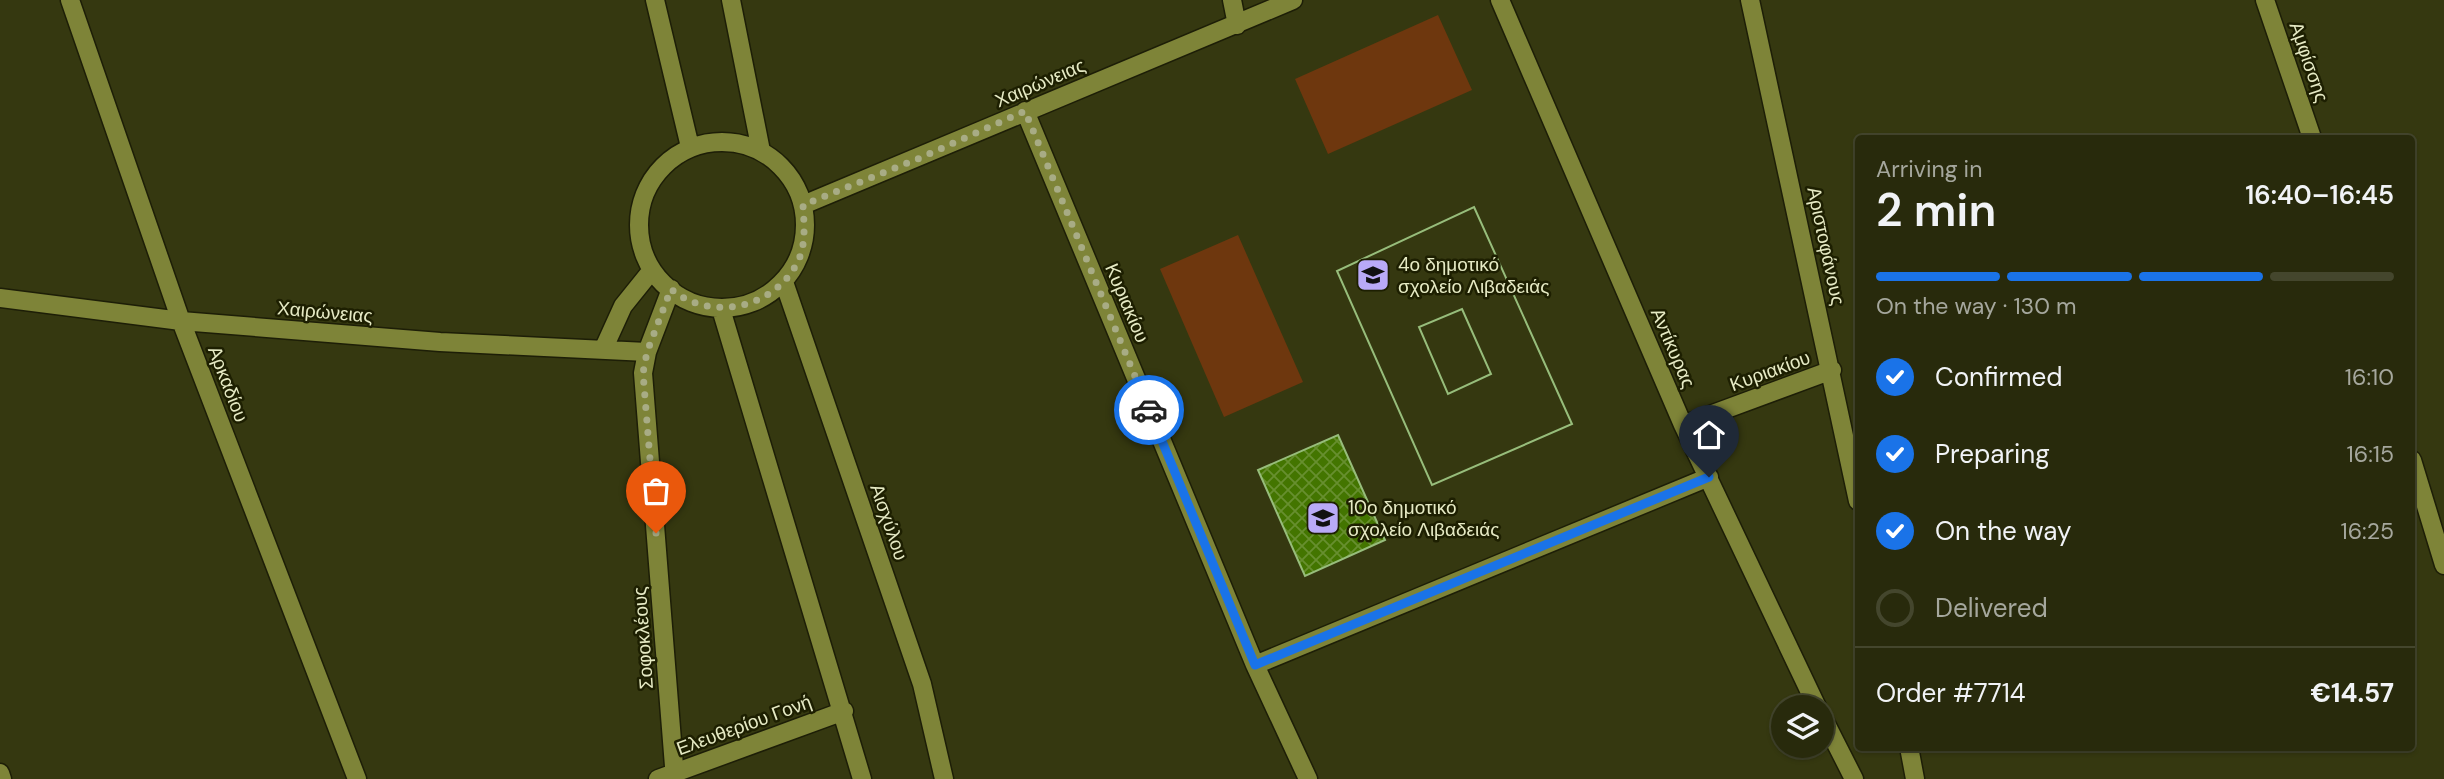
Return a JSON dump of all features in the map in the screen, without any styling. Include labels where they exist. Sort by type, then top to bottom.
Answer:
[{"type":"street","name":"Αρκαδίου","points":[[70,0],[181,321],[357,779]]},
{"type":"street","points":[[655,0],[690,147]]},
{"type":"street","points":[[731,0],[761,151]]},
{"type":"street","points":[[1232,0],[1237,25]]},
{"type":"street","name":"Χαιρώνειας","points":[[803,205],[1293,0]]},
{"type":"street","name":"Αντίκυρας","points":[[1500,0],[1683,425],[1811,695]]},
{"type":"street","name":"Αριστοφάνους","points":[[1750,0],[1855,486]]},
{"type":"street","name":"Αμφίσσης","points":[[2265,0],[2311,135]]},
{"type":"street","name":"Κυριακίου","points":[[1025,111],[1255,665],[1308,779]]},
{"type":"street","points":[[726,141],[761,151],[788,173],[803,205],[805,232],[799,259],[784,282],[756,302],[721,309],[684,300],[652,270],[640,241],[641,203],[659,169],[690,147],[726,141]]},
{"type":"street","points":[[603,350],[623,306],[652,270]]},
{"type":"street","name":"Αισχύλου","points":[[784,282],[922,684],[944,779]]},
{"type":"street","name":"Σοφοκλέους","points":[[669,777],[643,373],[647,352],[671,289]]},
{"type":"street","name":"Χαιρώνειας","points":[[0,298],[181,321],[440,342],[647,352]]},
{"type":"street","points":[[721,309],[844,711],[862,779]]},
{"type":"street","name":"Κυριακίου","points":[[1683,425],[1832,370]]},
{"type":"street","points":[[2415,470],[2444,565]]},
{"type":"street","points":[[1255,665],[1709,477]]},
{"type":"street","name":"Ελευθερίου Γονή","points":[[669,777],[844,711]]},
{"type":"street","points":[[1834,740],[1854,779]]},
{"type":"street","points":[[1910,751],[1915,779]]},
{"type":"street","points":[[0,773],[2,779]]},
{"type":"shaded area","points":[[1438,15],[1472,90],[1328,154],[1295,79]]},
{"type":"shaded area","points":[[1238,235],[1303,382],[1224,417],[1160,269]]},
{"type":"building","points":[[1474,207],[1572,424],[1432,485],[1337,271]],"holes":[[[1462,309],[1491,374],[1448,394],[1419,327]]]},
{"type":"building","points":[[1474,207],[1572,424],[1432,485],[1337,271]]},
{"type":"building","points":[[1462,309],[1491,374],[1448,394],[1419,327]]},
{"type":"building","points":[[1338,435],[1385,540],[1305,576],[1258,470]]},
{"type":"way so far","points":[[656,533],[643,373],[647,352],[671,289],[684,300],[721,309],[756,302],[784,282],[799,259],[805,232],[803,205],[920,158],[1025,111],[1149,410]]},
{"type":"place","name":"4ο δημοτικό σχολείο Λιβαδειάς","points":[[1373,275]]},
{"type":"place","name":"10ο δημοτικό σχολείο Λιβαδειάς","points":[[1323,518]]},
{"type":"route","points":[[1149,410],[1255,665],[1709,477]]}]
